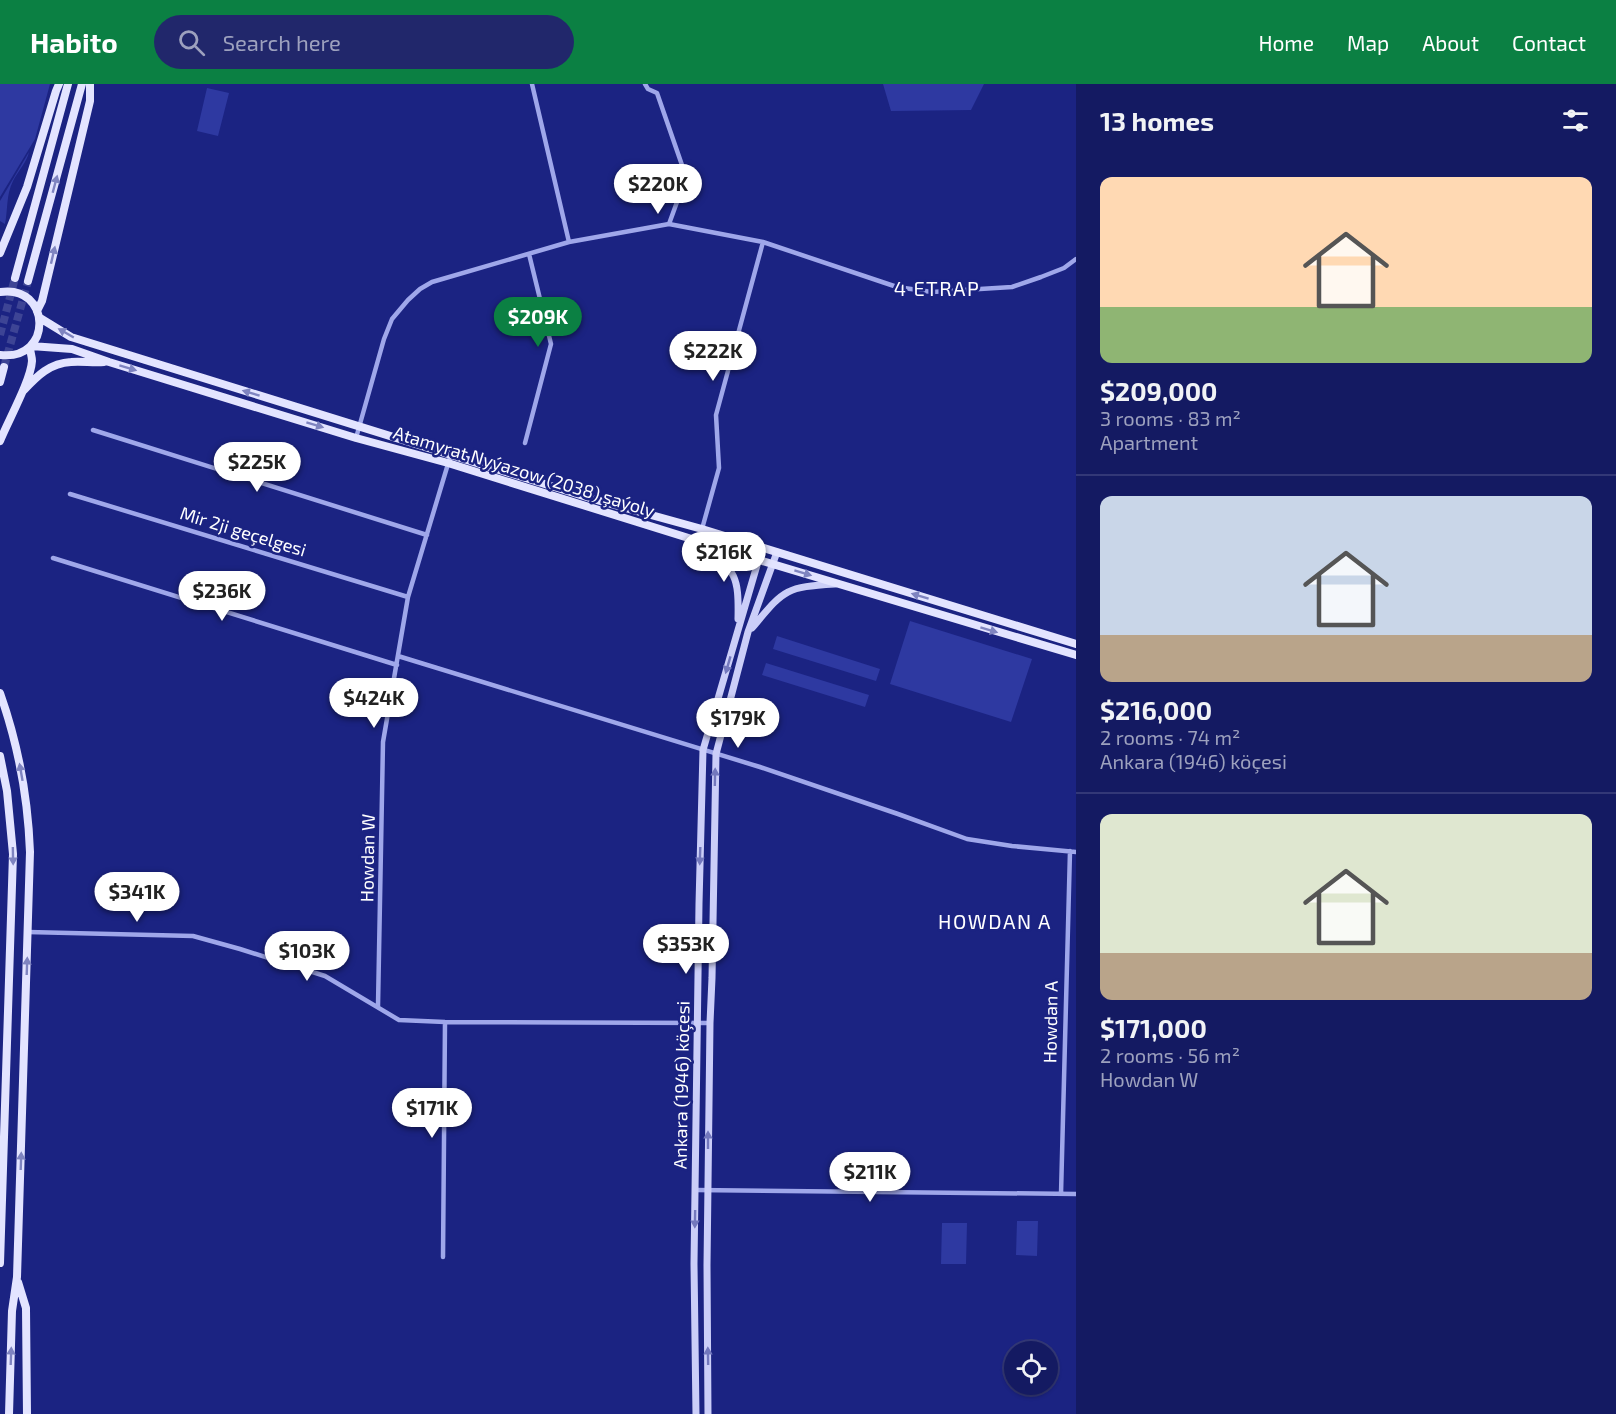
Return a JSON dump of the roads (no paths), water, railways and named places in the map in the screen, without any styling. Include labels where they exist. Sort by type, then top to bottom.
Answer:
[{"type":"main road","points":[[0,253],[27,187],[59,84]]},
{"type":"main road","points":[[15,278],[68,84]]},
{"type":"main road","points":[[28,281],[82,84]]},
{"type":"main road","points":[[0,355],[16,355],[30,346],[38,334],[39,314],[90,101],[90,84]]},
{"type":"main road","name":"Atamyrat Nyýazow (2038) şaýoly","points":[[0,292],[9,291],[22,294],[33,303],[39,314],[71,337],[594,499],[702,529],[1076,644]]},
{"type":"main road","points":[[0,441],[31,366],[30,346]]},
{"type":"main road","name":"Atamyrat Nyýazow (2038) şaýoly","points":[[30,346],[72,349],[356,438],[448,463],[759,560],[1076,655]]},
{"type":"main road","points":[[21,393],[38,375],[53,366],[71,362],[109,362]]},
{"type":"main road","points":[[0,382],[4,368]]},
{"type":"main road","points":[[699,541],[732,570],[739,598],[738,629]]},
{"type":"main road","name":"Ankara (1946) köçesi","points":[[696,1414],[695,1190],[699,868],[703,750],[762,548]]},
{"type":"main road","name":"Ankara (1946) köçesi","points":[[708,1414],[710,1023],[716,754],[748,632],[777,552]]},
{"type":"main road","points":[[748,632],[778,597],[787,591],[804,586],[838,584]]},
{"type":"main road","points":[[0,693],[19,758],[27,809],[30,852],[17,1277],[12,1311],[9,1414]]},
{"type":"main road","points":[[0,756],[8,791],[13,854],[0,1263]]},
{"type":"main road","points":[[17,1277],[26,1308],[27,1414]]},
{"type":"street","points":[[532,84],[568,242]]},
{"type":"street","points":[[645,84],[657,93],[683,168],[677,202],[669,224]]},
{"type":"street","points":[[356,438],[384,339],[392,319],[408,300],[432,282],[568,242],[669,224],[763,242],[897,287],[932,292],[1012,287],[1064,268],[1076,259]]},
{"type":"street","points":[[702,529],[719,468],[716,415],[763,242]]},
{"type":"street","points":[[525,443],[551,345],[529,254]]},
{"type":"street","points":[[93,430],[427,535]]},
{"type":"street","name":"Howdan W","points":[[378,1006],[383,742],[408,597],[451,453]]},
{"type":"street","name":"Mir 2ji geçelgesi","points":[[70,494],[408,597]]},
{"type":"street","points":[[53,558],[397,665]]},
{"type":"street","points":[[398,656],[716,754],[849,797],[967,839],[1076,852]]},
{"type":"street","name":"Howdan A","points":[[1061,1194],[1070,851]]},
{"type":"street","points":[[28,932],[193,936],[325,976],[399,1020],[710,1023]]},
{"type":"street","points":[[443,1257],[445,1022]]},
{"type":"street","points":[[695,1190],[1076,1194]]},
{"type":"tunnel","points":[[0,335],[15,278]]},
{"type":"tunnel","points":[[4,367],[28,281]]},
{"type":"district","name":"4 ETRAP","points":[[937,289]]},
{"type":"district","name":"HOWDAN A","points":[[995,922]]}]
